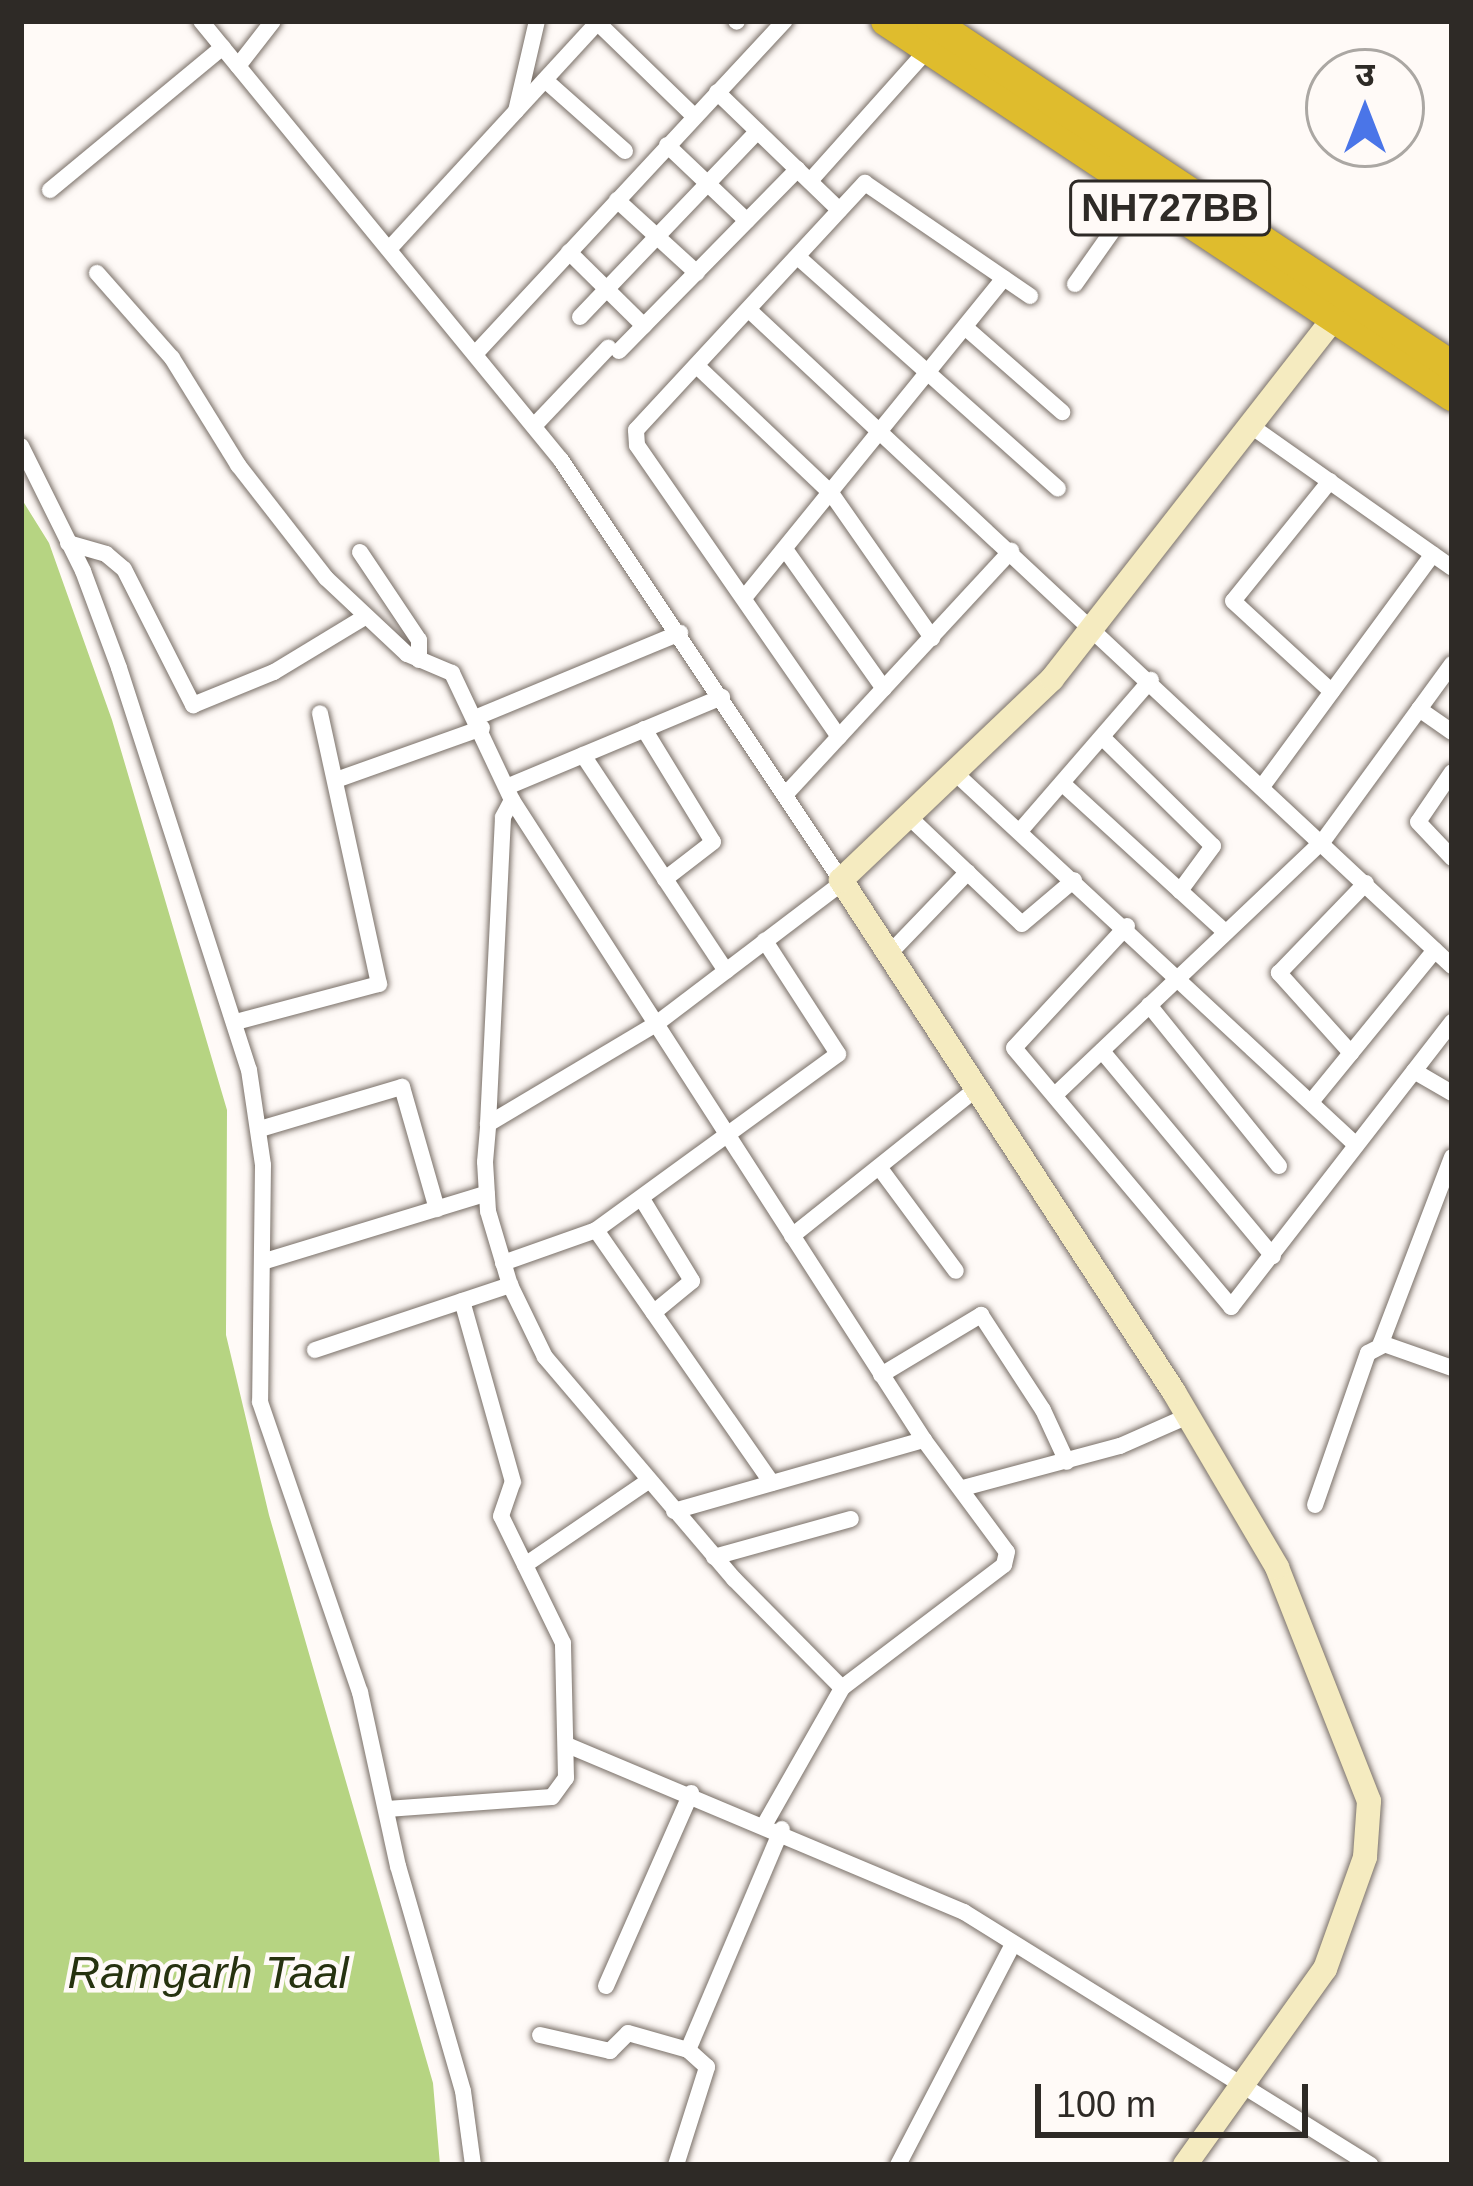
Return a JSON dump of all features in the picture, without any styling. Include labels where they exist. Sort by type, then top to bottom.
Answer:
[{"type":"highway","name":"NH727BB","points":[[886,21],[930,35],[1452,367]]},
{"type":"highway","name":"NH727BB","points":[[930,35],[1142,189],[1452,396]]},
{"type":"street","points":[[200,21],[534,426],[680,633],[1188,1416],[1301,1617],[1369,1801],[1365,1858],[1325,1969],[1239,2081],[1185,2165]]},
{"type":"street","points":[[238,66],[273,21]]},
{"type":"street","points":[[516,112],[537,21]]},
{"type":"street","points":[[476,353],[785,21]]},
{"type":"street","points":[[391,247],[598,22],[694,116]]},
{"type":"street","points":[[534,426],[644,326],[747,221],[804,175],[930,35]]},
{"type":"street","points":[[50,190],[223,47]]},
{"type":"street","points":[[545,80],[625,151]]},
{"type":"street","points":[[717,92],[839,210]]},
{"type":"street","points":[[580,317],[758,131]]},
{"type":"street","points":[[668,146],[747,221]]},
{"type":"street","points":[[839,737],[634,441],[839,210],[869,184],[1030,296]]},
{"type":"street","points":[[1075,284],[1142,189]]},
{"type":"street","points":[[617,200],[697,273]]},
{"type":"street","points":[[568,252],[644,326]]},
{"type":"street","points":[[798,257],[925,377],[1058,489]]},
{"type":"street","points":[[98,272],[172,358],[238,465],[362,618],[419,660],[452,673],[510,793],[881,1375],[963,1488],[1007,1561],[842,1688],[774,1826],[688,2050]]},
{"type":"street","points":[[744,598],[1004,278]]},
{"type":"street","points":[[749,310],[1264,784],[1452,966]]},
{"type":"street","points":[[488,1124],[656,1024],[841,882],[1052,679],[1334,318]]},
{"type":"street","points":[[966,328],[1062,412]]},
{"type":"street","points":[[698,366],[831,494],[932,638]]},
{"type":"street","points":[[1251,426],[1452,568]]},
{"type":"street","points":[[21,446],[68,543],[226,986],[260,1129],[260,1402],[360,1692],[463,2091],[473,2165]]},
{"type":"street","points":[[1330,481],[1233,601],[1332,692]]},
{"type":"street","points":[[68,543],[95,548],[124,569],[194,705],[274,672],[362,618]]},
{"type":"street","points":[[784,549],[884,689]]},
{"type":"street","points":[[784,795],[1011,551]]},
{"type":"street","points":[[360,552],[419,640],[419,660]]},
{"type":"street","points":[[1264,784],[1433,554]]},
{"type":"street","points":[[336,780],[680,633]]},
{"type":"street","points":[[1054,1095],[1323,841],[1452,664]]},
{"type":"street","points":[[1020,831],[1151,680]]},
{"type":"street","points":[[722,697],[583,755],[510,793],[502,817],[487,1193],[510,1285],[545,1357],[714,1557],[842,1688]]},
{"type":"street","points":[[1419,709],[1452,732]]},
{"type":"street","points":[[234,1017],[379,984],[320,713]]},
{"type":"street","points":[[644,729],[713,842],[665,879]]},
{"type":"street","points":[[1103,738],[1213,846],[1180,890]]},
{"type":"street","points":[[583,755],[726,971]]},
{"type":"street","points":[[953,771],[1127,926],[1357,1145]]},
{"type":"street","points":[[1452,772],[1418,825],[1452,858]]},
{"type":"street","points":[[1064,784],[1225,932]]},
{"type":"street","points":[[907,814],[1027,925],[1074,880]]},
{"type":"street","points":[[888,955],[968,872]]},
{"type":"street","points":[[1351,1053],[1279,973],[1366,883]]},
{"type":"street","points":[[1127,926],[1015,1043],[1229,1306],[1274,1256],[1452,1022]]},
{"type":"street","points":[[503,1263],[596,1230],[731,1138],[838,1051],[765,941]]},
{"type":"street","points":[[1311,1102],[1435,950]]},
{"type":"street","points":[[1149,1005],[1279,1166]]},
{"type":"street","points":[[1102,1051],[1274,1256]]},
{"type":"street","points":[[1414,1071],[1452,1093]]},
{"type":"street","points":[[260,1129],[402,1087],[437,1209]]},
{"type":"street","points":[[792,1236],[976,1089]]},
{"type":"street","points":[[1315,1505],[1368,1353],[1382,1346],[1452,1157]]},
{"type":"street","points":[[879,1166],[956,1271]]},
{"type":"street","points":[[262,1262],[487,1193]]},
{"type":"street","points":[[642,1199],[692,1281],[653,1313]]},
{"type":"street","points":[[596,1230],[772,1483]]},
{"type":"street","points":[[315,1350],[510,1285]]},
{"type":"street","points":[[387,1809],[552,1797],[563,1788],[567,1745],[563,1643],[501,1516],[514,1482],[462,1301]]},
{"type":"street","points":[[881,1375],[981,1316],[1043,1410],[1067,1462]]},
{"type":"street","points":[[1382,1346],[1452,1368]]},
{"type":"street","points":[[963,1488],[1067,1462],[1188,1416]]},
{"type":"street","points":[[674,1510],[924,1440]]},
{"type":"street","points":[[525,1565],[649,1480]]},
{"type":"street","points":[[714,1557],[850,1520]]},
{"type":"street","points":[[567,1745],[774,1826],[964,1912],[1371,2165]]},
{"type":"street","points":[[606,1986],[691,1793]]},
{"type":"street","points":[[898,2165],[1013,1944]]},
{"type":"street","points":[[540,2035],[610,2050],[628,2032],[688,2050],[707,2067],[676,2165]]},
{"type":"water","name":"Ramgarh Taal","points":[[21,498],[49,543],[112,720],[227,1110],[226,1335],[269,1515],[433,2083],[440,2165],[21,2165]]}]
